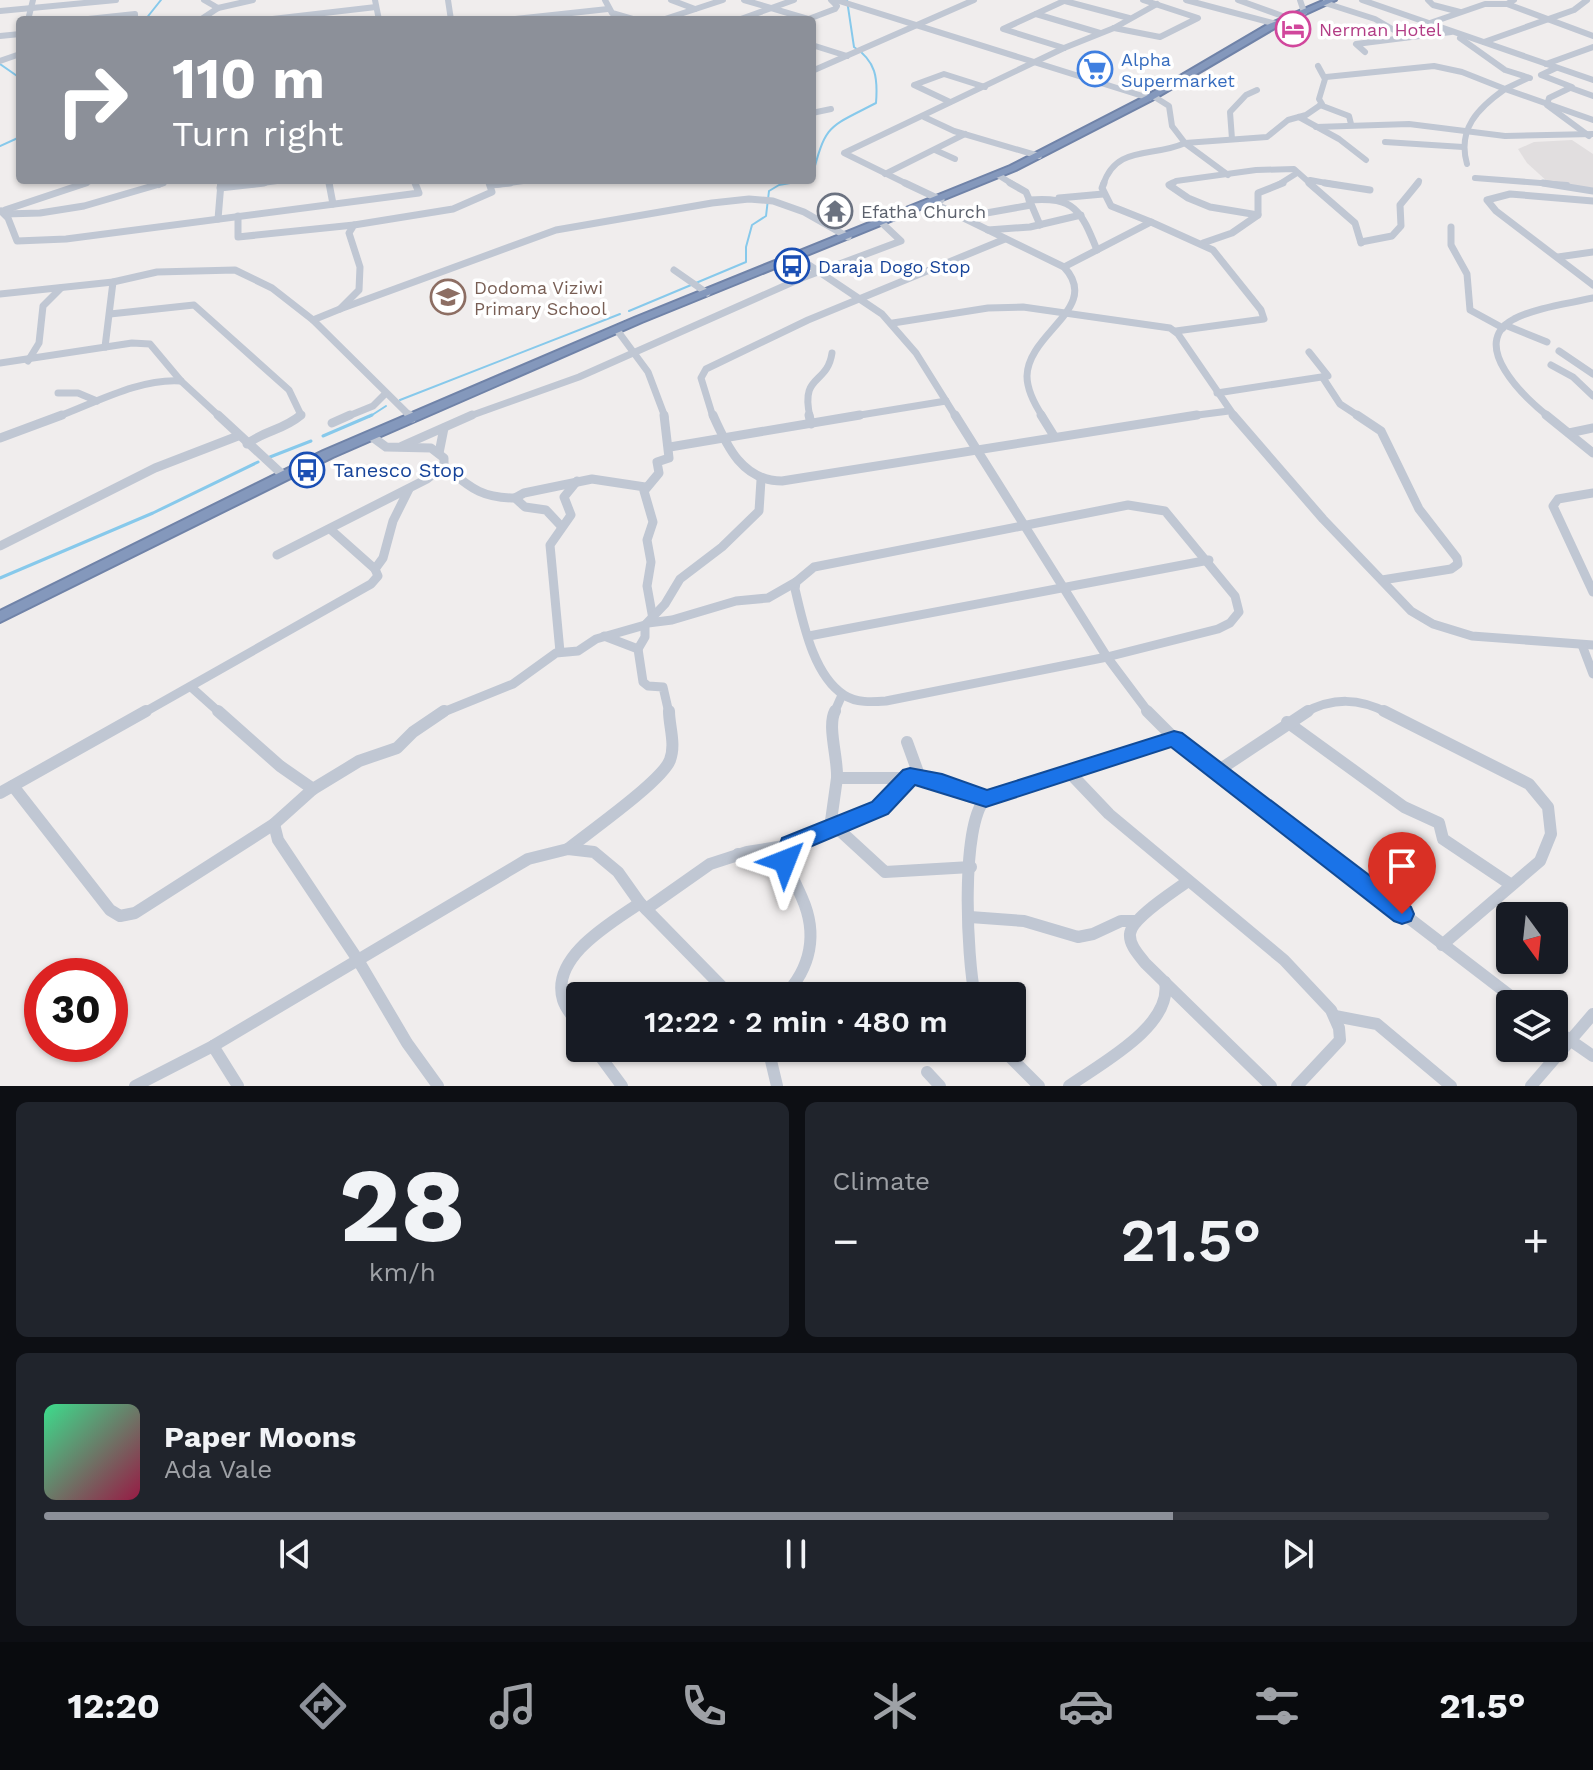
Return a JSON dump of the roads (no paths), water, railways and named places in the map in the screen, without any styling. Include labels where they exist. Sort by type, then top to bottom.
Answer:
[{"type":"highway","points":[[0,617],[283,475],[704,291],[883,224],[1039,156],[1151,97],[1288,18],[1302,6],[1329,1]]},
{"type":"street","points":[[29,16],[33,0]]},
{"type":"street","points":[[0,11],[116,0]]},
{"type":"street","points":[[204,0],[218,8]]},
{"type":"street","points":[[206,16],[218,8],[253,0]]},
{"type":"street","points":[[605,0],[608,9],[618,16]]},
{"type":"street","points":[[671,0],[695,9]]},
{"type":"street","points":[[671,16],[723,0]]},
{"type":"street","points":[[744,0],[795,16]]},
{"type":"street","points":[[749,16],[794,0]]},
{"type":"street","points":[[834,0],[1151,97],[1169,106],[1172,126],[1185,143],[1228,175]]},
{"type":"street","points":[[816,16],[835,9],[834,0]]},
{"type":"street","points":[[816,69],[971,0]]},
{"type":"street","points":[[1064,48],[1003,29],[1065,0],[1129,18]]},
{"type":"street","points":[[1114,28],[1160,37],[1198,18],[1143,0]]},
{"type":"street","points":[[1186,0],[1276,24]]},
{"type":"street","points":[[1362,0],[1593,80]]},
{"type":"street","points":[[1417,0],[1460,12]]},
{"type":"street","points":[[1507,4],[1514,0]]},
{"type":"street","points":[[1483,42],[1574,10],[1587,0]]},
{"type":"street","points":[[1230,11],[1240,1],[1288,18]]},
{"type":"street","points":[[1329,1],[1375,19],[1406,37]]},
{"type":"street","points":[[321,16],[375,4]]},
{"type":"street","points":[[1054,436],[1031,395],[1028,362],[1044,334],[1067,313],[1079,291],[1074,276],[1064,267],[962,217],[844,153],[1064,48],[1114,28],[1157,4]]},
{"type":"street","points":[[1430,23],[1485,4],[1507,4],[1593,36]]},
{"type":"street","points":[[547,16],[608,9]]},
{"type":"street","points":[[1036,14],[1100,33]]},
{"type":"street","points":[[116,16],[135,16]]},
{"type":"street","points":[[1365,52],[1356,44],[1449,31],[1497,66],[1528,78]]},
{"type":"street","points":[[816,46],[847,56]]},
{"type":"street","points":[[1546,64],[1593,47]]},
{"type":"street","points":[[1318,66],[1327,84],[1319,99],[1320,105]]},
{"type":"street","points":[[1326,77],[1434,66],[1462,72],[1593,120]]},
{"type":"street","points":[[1467,164],[1463,147],[1473,114],[1505,89],[1556,68]]},
{"type":"street","points":[[950,102],[918,90],[914,85],[945,74],[985,87]]},
{"type":"street","points":[[1541,75],[1593,96]]},
{"type":"street","points":[[1547,105],[1548,99],[1571,88]]},
{"type":"street","points":[[1232,139],[1230,112],[1246,95],[1257,90]]},
{"type":"street","points":[[1557,95],[1571,100]]},
{"type":"street","points":[[893,323],[1003,307],[1156,325],[1176,331],[1264,319],[1261,310],[1213,250],[1203,243],[1111,206],[1103,194],[1108,167],[1118,158],[1167,150],[1185,143],[1267,137],[1288,120],[1320,105]]},
{"type":"street","points":[[1320,105],[1349,116],[1351,124]]},
{"type":"street","points":[[1547,105],[1591,136]]},
{"type":"street","points":[[816,112],[831,109]]},
{"type":"street","points":[[924,117],[965,134],[1039,156]]},
{"type":"street","points":[[1299,117],[1339,139],[1366,160]]},
{"type":"street","points":[[1316,127],[1409,124],[1551,137],[1591,136]]},
{"type":"street","points":[[1551,137],[1578,128]]},
{"type":"street","points":[[885,174],[965,134]]},
{"type":"street","points":[[1385,142],[1463,147]]},
{"type":"street","points":[[935,150],[955,159]]},
{"type":"street","points":[[1258,215],[1228,212],[1188,198],[1169,185],[1176,181],[1268,170],[1294,169],[1294,176]]},
{"type":"street","points":[[998,175],[1021,186],[1040,225]]},
{"type":"street","points":[[1258,215],[1258,193],[1294,176],[1370,190]]},
{"type":"street","points":[[1475,178],[1565,184],[1593,191]]},
{"type":"street","points":[[1310,181],[1355,223],[1361,242],[1396,233],[1403,219],[1400,205],[1419,181]]},
{"type":"street","points":[[2,212],[82,184]]},
{"type":"street","points":[[2,212],[40,213],[84,206],[160,184]]},
{"type":"street","points":[[218,219],[217,202],[221,184]]},
{"type":"street","points":[[330,184],[333,204]]},
{"type":"street","points":[[2,212],[17,241],[108,234],[419,193],[416,184]]},
{"type":"street","points":[[238,216],[238,237],[354,225],[453,209],[492,192],[490,184]]},
{"type":"street","points":[[962,217],[1030,202],[1103,194]]},
{"type":"street","points":[[1593,201],[1571,203],[1504,196],[1487,199],[1496,211],[1593,285]]},
{"type":"street","points":[[1059,198],[1077,208],[1097,250]]},
{"type":"street","points":[[313,320],[556,230],[664,210],[773,201],[804,212],[848,237]]},
{"type":"street","points":[[1228,212],[1241,229]]},
{"type":"street","points":[[988,230],[1040,225],[1081,215]]},
{"type":"street","points":[[1203,243],[1241,229],[1258,215]]},
{"type":"street","points":[[1064,267],[1151,222]]},
{"type":"street","points":[[402,446],[484,410],[579,377],[819,272],[901,241],[883,224]]},
{"type":"street","points":[[340,309],[359,290],[360,267],[349,233],[354,225]]},
{"type":"street","points":[[1451,227],[1451,245],[1467,274],[1470,310],[1547,342]]},
{"type":"street","points":[[1005,239],[722,359],[701,373],[707,407],[743,467],[761,480],[793,480],[1054,436],[1229,411]]},
{"type":"street","points":[[1558,257],[1593,252]]},
{"type":"street","points":[[797,257],[861,298],[893,323],[916,353],[1137,700],[1174,738],[1216,772],[1502,990]]},
{"type":"street","points":[[0,294],[113,282],[157,272],[235,270],[272,288],[313,320],[412,418]]},
{"type":"street","points":[[674,270],[704,291]]},
{"type":"street","points":[[105,347],[113,282]]},
{"type":"street","points":[[28,361],[39,343],[43,306],[63,286]]},
{"type":"street","points":[[1593,298],[1527,315],[1504,326],[1494,350],[1503,373],[1593,453]]},
{"type":"street","points":[[110,314],[194,305],[289,390],[301,415],[285,428],[260,434],[247,444]]},
{"type":"street","points":[[444,466],[482,495],[515,498],[524,493],[577,481],[607,479],[625,487],[645,487],[659,473],[657,462],[669,458],[670,447],[661,403],[638,350],[617,330]]},
{"type":"street","points":[[1176,331],[1229,411],[1323,519],[1411,611],[1433,624],[1484,638],[1587,645],[1593,674]]},
{"type":"street","points":[[0,363],[140,342],[150,344],[181,381],[283,475]]},
{"type":"street","points":[[1559,351],[1593,377]]},
{"type":"street","points":[[1217,393],[1328,376],[1328,372],[1309,352]]},
{"type":"street","points":[[811,424],[804,394],[807,386],[827,371],[832,362],[832,353]]},
{"type":"street","points":[[1551,365],[1573,377],[1593,396]]},
{"type":"street","points":[[1573,377],[1593,377]]},
{"type":"street","points":[[1323,378],[1340,404],[1380,430],[1419,509],[1457,558],[1458,564],[1454,568],[1382,580]]},
{"type":"street","points":[[0,438],[156,382],[181,381]]},
{"type":"street","points":[[58,393],[78,393],[97,401]]},
{"type":"street","points":[[332,423],[373,406],[385,394]]},
{"type":"street","points":[[670,447],[946,401]]},
{"type":"street","points":[[439,453],[444,428]]},
{"type":"street","points":[[1569,433],[1593,428]]},
{"type":"street","points":[[0,546],[155,468],[238,436]]},
{"type":"street","points":[[371,436],[386,447],[431,448],[444,458],[444,466]]},
{"type":"street","points":[[277,555],[409,489],[444,466]]},
{"type":"street","points":[[649,622],[680,579],[722,547],[759,511],[761,480]]},
{"type":"street","points":[[560,652],[550,545],[561,533],[561,526],[572,512],[565,503],[565,493],[577,481]]},
{"type":"street","points":[[568,849],[647,785],[670,761],[673,740],[668,699],[661,685],[648,686],[643,682],[638,649],[649,622],[647,586],[651,562],[647,540],[651,535],[653,515],[645,487]]},
{"type":"street","points":[[375,569],[383,558],[393,521],[409,489]]},
{"type":"street","points":[[1593,493],[1558,499],[1553,506],[1593,592]]},
{"type":"street","points":[[515,498],[525,507],[547,511],[561,526]]},
{"type":"street","points":[[13,786],[110,910],[120,916],[135,913],[156,902],[274,824],[313,789],[359,761],[397,748],[413,732],[448,708],[513,684],[560,652],[578,651],[604,636],[649,622],[672,620],[736,601],[768,598],[796,582],[803,574],[823,565],[1128,505],[1149,506],[1168,514],[1209,560],[1239,604],[1235,619],[1218,629],[1107,657],[886,701],[861,700],[842,695],[827,679],[809,636],[796,582]]},
{"type":"street","points":[[0,793],[371,584],[378,576],[375,569],[330,529]]},
{"type":"street","points":[[809,636],[1209,560]]},
{"type":"street","points":[[604,636],[638,649]]},
{"type":"street","points":[[191,687],[280,766],[313,789]]},
{"type":"street","points":[[833,828],[838,758],[830,720],[842,695]]},
{"type":"street","points":[[1216,772],[1287,722],[1311,709],[1342,699],[1373,705],[1529,784],[1548,807],[1551,834],[1540,861],[1442,945]]},
{"type":"street","points":[[1287,722],[1404,807],[1439,823],[1443,839],[1510,884]]},
{"type":"street","points":[[972,982],[968,963],[971,829],[979,805],[986,798],[1174,738]]},
{"type":"street","points":[[907,742],[919,775],[924,778]]},
{"type":"street","points":[[1069,772],[1109,814],[1284,960],[1335,1016],[1340,1040],[1297,1086]]},
{"type":"street","points":[[837,778],[910,776],[986,798]]},
{"type":"street","points":[[566,1005],[560,984],[569,963],[588,940],[695,872],[738,854],[790,845],[880,808],[910,776]]},
{"type":"street","points":[[274,824],[278,840],[358,960],[407,1043],[438,1086]]},
{"type":"street","points":[[833,828],[847,836],[857,851],[885,872],[971,867]]},
{"type":"street","points":[[790,845],[785,861],[807,908],[814,937],[806,968],[795,982]]},
{"type":"street","points":[[135,1086],[213,1046],[528,859],[568,849],[594,852],[618,872],[643,906],[717,982]]},
{"type":"street","points":[[738,854],[760,860],[797,888]]},
{"type":"street","points":[[1188,881],[1136,921],[1129,932],[1132,945],[1145,963],[1271,1086]]},
{"type":"street","points":[[970,917],[1024,921],[1078,937],[1093,934],[1121,921],[1136,921]]},
{"type":"street","points":[[1069,1086],[1155,1017],[1167,1000],[1165,982]]},
{"type":"street","points":[[1531,1086],[1593,1014]]},
{"type":"street","points":[[1335,1016],[1377,1024],[1451,1086]]},
{"type":"street","points":[[1570,1041],[1593,1056]]},
{"type":"street","points":[[213,1046],[238,1086]]},
{"type":"street","points":[[604,1062],[622,1086]]},
{"type":"street","points":[[771,1062],[777,1086]]},
{"type":"street","points":[[1015,1062],[1039,1086]]},
{"type":"street","points":[[927,1072],[940,1086]]},
{"type":"waterway","points":[[148,16],[161,0]]},
{"type":"waterway","points":[[816,163],[831,129],[876,103],[874,71],[867,58],[854,47],[847,0]]},
{"type":"waterway","points":[[0,64],[16,75]]},
{"type":"waterway","points":[[0,146],[16,139]]},
{"type":"waterway","points":[[629,311],[746,262],[746,247],[752,225],[766,216],[769,191],[785,184]]},
{"type":"waterway","points":[[400,400],[620,314]]},
{"type":"waterway","points":[[369,417],[386,406]]},
{"type":"waterway","points":[[323,436],[372,415]]},
{"type":"waterway","points":[[270,457],[311,441]]},
{"type":"waterway","points":[[0,578],[153,513],[258,462]]},
{"type":"place","name":"Nerman Hotel","points":[[1293,29]]},
{"type":"place","name":"Alpha Supermarket","points":[[1095,69]]},
{"type":"place","name":"Efatha Church","points":[[835,211]]},
{"type":"place","name":"Daraja Dogo Stop","points":[[792,266]]},
{"type":"place","name":"Dodoma Viziwi Primary School","points":[[448,297]]},
{"type":"place","name":"Tanesco Stop","points":[[307,470]]}]
